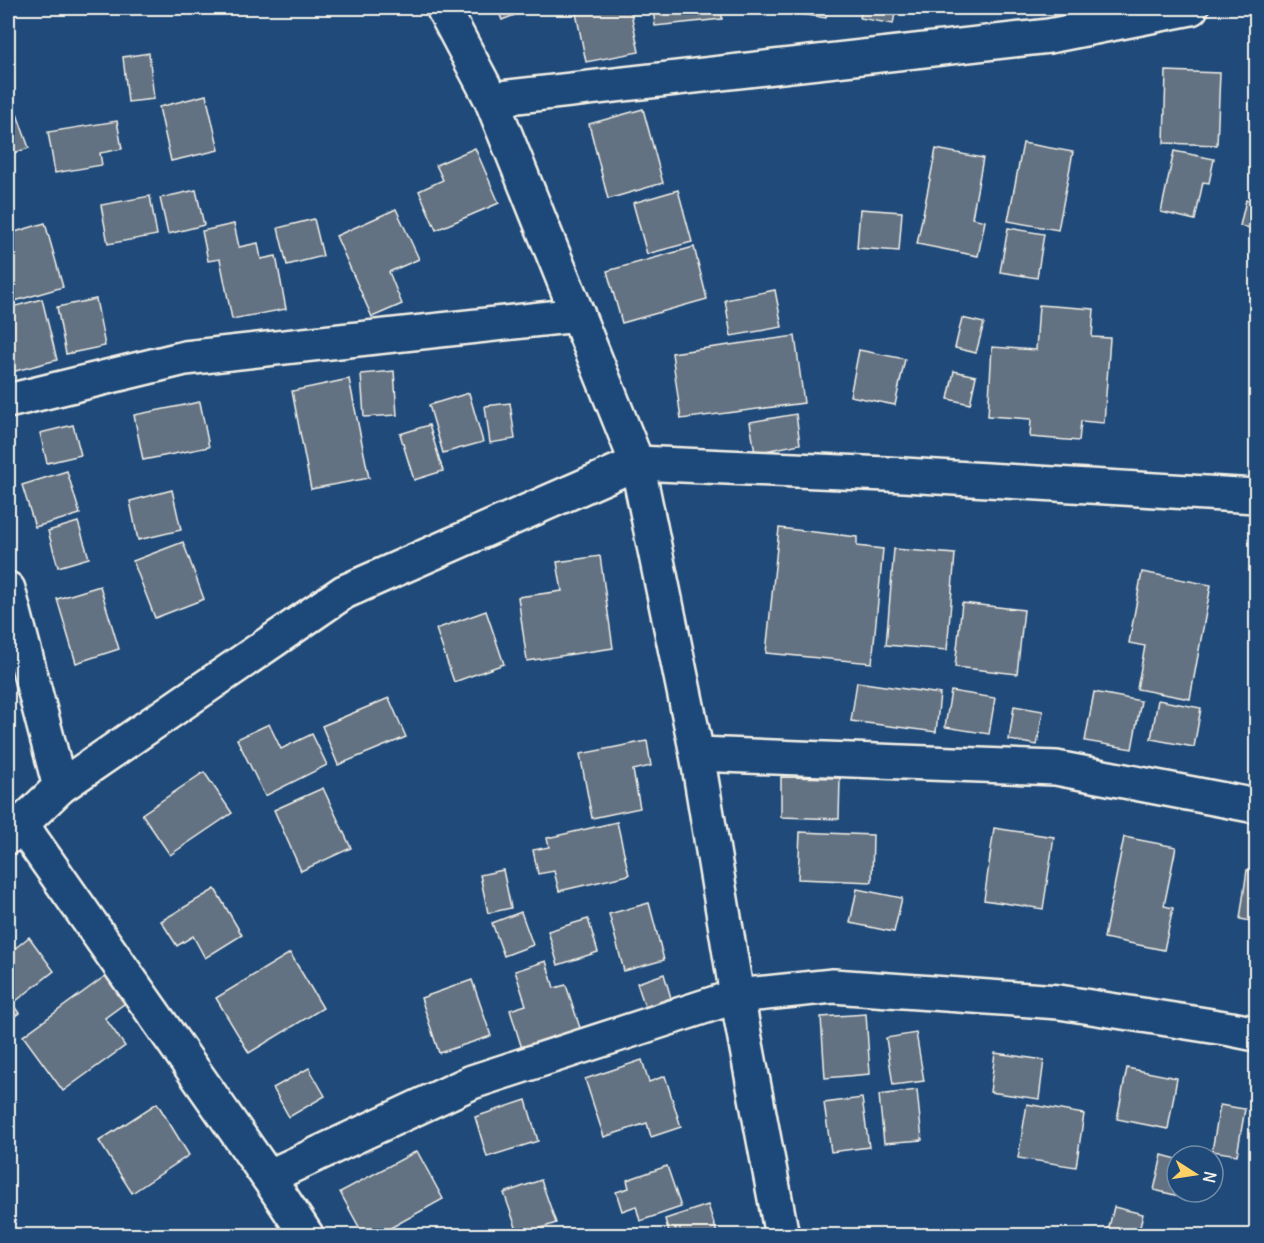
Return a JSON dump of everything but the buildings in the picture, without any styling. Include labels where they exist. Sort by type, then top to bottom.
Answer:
[{"type":"street","points":[[443,8],[491,99],[637,463],[697,754],[737,996],[782,1236]]},
{"type":"street","points":[[491,99],[1046,22],[1191,8]]},
{"type":"street","points":[[8,401],[184,358],[578,315]]},
{"type":"street","points":[[307,1236],[268,1177],[14,830],[60,788],[344,592],[637,463],[887,474],[1257,495]]},
{"type":"street","points":[[8,589],[60,788]]},
{"type":"street","points":[[697,754],[1056,768],[1257,806]]},
{"type":"street","points":[[268,1177],[472,1082],[737,996],[833,986],[1071,1004],[1257,1034]]}]
